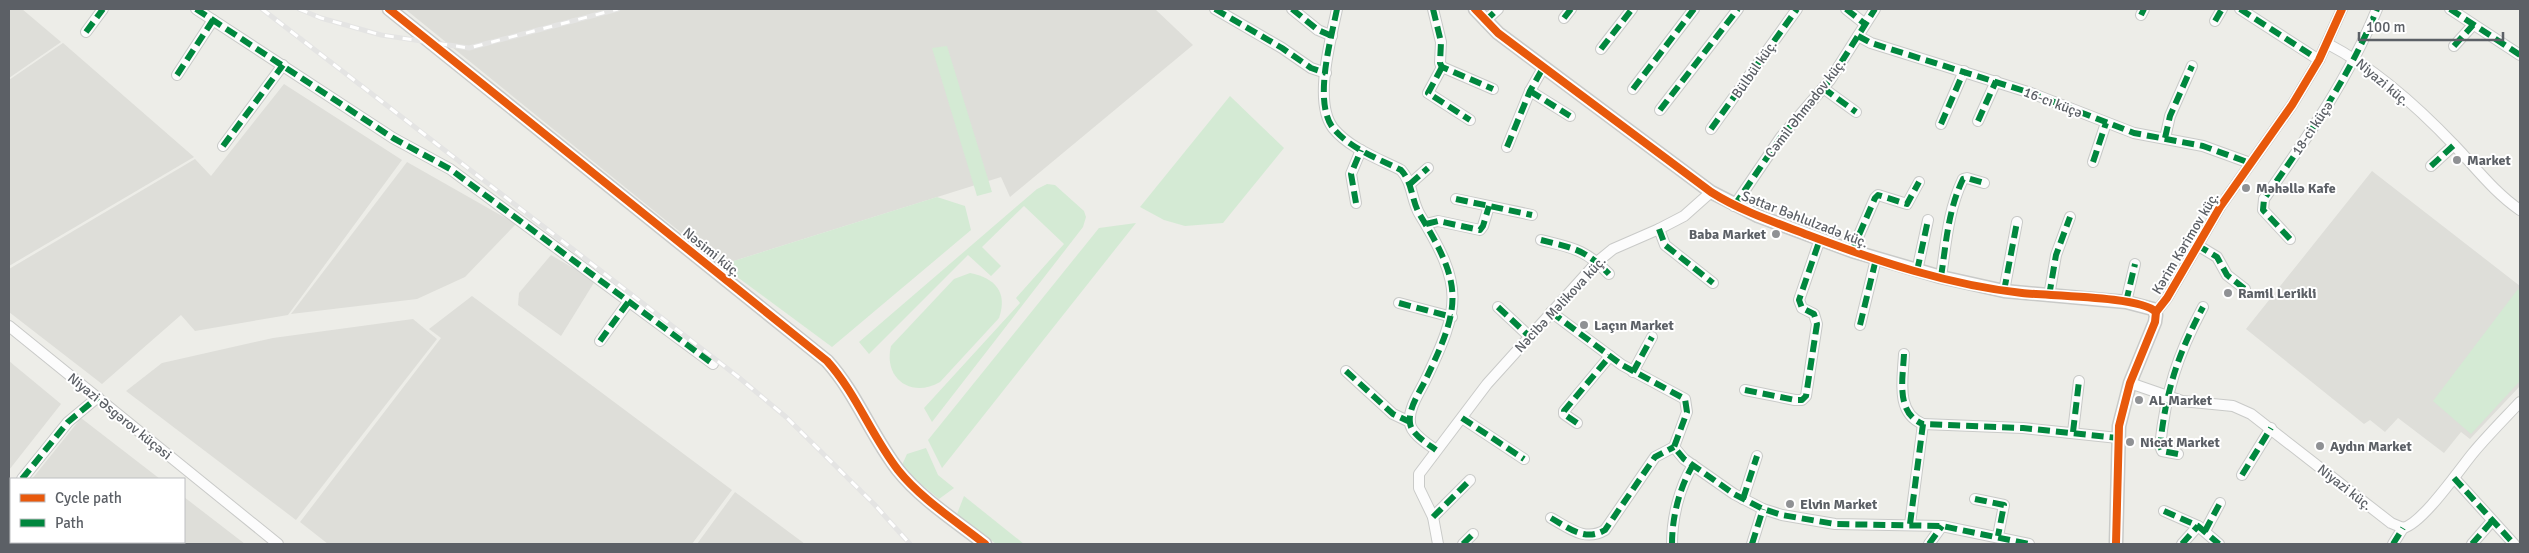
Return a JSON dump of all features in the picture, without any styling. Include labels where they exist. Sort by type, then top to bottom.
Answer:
[{"type":"street","points":[[86,32],[103,9]]},
{"type":"street","points":[[196,9],[400,142],[450,169],[713,364]]},
{"type":"street","name":"Nəsimi küç.","points":[[389,9],[826,361],[846,386],[898,470],[918,491],[986,544]]},
{"type":"street","points":[[1215,9],[1282,48],[1311,68],[1326,73]]},
{"type":"street","points":[[1292,9],[1318,30],[1332,36]]},
{"type":"street","points":[[1337,9],[1324,93],[1328,120],[1333,128],[1361,150],[1401,170],[1410,184],[1414,202],[1449,273],[1453,304],[1452,317],[1442,346],[1415,400],[1410,422],[1414,432],[1436,450]]},
{"type":"street","points":[[1433,9],[1441,42],[1440,63],[1442,67],[1493,89]]},
{"type":"street","name":"Səttar Bəhlulzadə küç.","points":[[1475,9],[1485,22],[1543,68],[1711,192],[1734,206],[1852,252],[1941,277],[2004,291],[2126,302],[2146,306],[2156,312]]},
{"type":"street","points":[[1485,22],[1498,9]]},
{"type":"street","points":[[1564,18],[1571,9]]},
{"type":"street","points":[[1601,49],[1632,9]]},
{"type":"street","points":[[1633,89],[1694,9]]},
{"type":"street","points":[[1660,110],[1738,9]]},
{"type":"street","name":"Bülbül küç.","points":[[1712,129],[1797,9]]},
{"type":"street","points":[[1846,9],[1865,24]]},
{"type":"street","name":"Cəmil Əhmədov küç.","points":[[1734,206],[1780,138],[1823,88],[1875,9]]},
{"type":"street","points":[[2215,21],[2222,9]]},
{"type":"street","points":[[2240,9],[2319,60]]},
{"type":"street","name":"Kərim Kərimov küç.","points":[[2116,544],[2118,438],[2121,415],[2130,383],[2156,322],[2156,312],[2167,298],[2197,245],[2250,163],[2292,105],[2328,44],[2342,9]]},
{"type":"street","name":"18-ci küçə","points":[[2290,239],[2263,210],[2264,199],[2313,129],[2355,58],[2377,9]]},
{"type":"street","points":[[2450,9],[2520,55]]},
{"type":"street","points":[[177,76],[212,20]]},
{"type":"street","points":[[2454,46],[2473,25]]},
{"type":"street","name":"16-cı küçə","points":[[1858,36],[1871,43],[1996,81],[2051,100],[2134,133],[2204,146],[2250,163]]},
{"type":"street","name":"Niyazi küç.","points":[[2328,44],[2355,58],[2376,74],[2454,145],[2496,191],[2520,210]]},
{"type":"street","points":[[223,146],[283,65]]},
{"type":"street","points":[[2164,138],[2170,116],[2192,66]]},
{"type":"street","points":[[1442,67],[1428,93],[1470,120]]},
{"type":"street","points":[[1507,147],[1530,91],[1543,68]]},
{"type":"street","points":[[1941,124],[1964,72]]},
{"type":"street","points":[[1978,120],[1996,81]]},
{"type":"street","points":[[1823,88],[1856,112]]},
{"type":"street","points":[[1530,91],[1570,116]]},
{"type":"street","points":[[2093,162],[2106,123]]},
{"type":"street","points":[[2431,166],[2454,145]]},
{"type":"street","points":[[1356,203],[1351,174],[1361,150]]},
{"type":"street","points":[[1410,184],[1428,168]]},
{"type":"street","points":[[1941,277],[1948,226],[1963,179],[1966,178],[1984,183]]},
{"type":"street","points":[[1852,252],[1875,198],[1884,196],[1907,204],[1919,182]]},
{"type":"street","name":"Nəcibə Məlikova küç.","points":[[1433,517],[1419,488],[1418,480],[1422,468],[1487,384],[1551,312],[1598,262],[1613,249],[1659,230],[1684,216],[1711,192]]},
{"type":"street","points":[[1456,199],[1532,215]]},
{"type":"street","points":[[1426,224],[1438,222],[1480,230],[1489,206]]},
{"type":"street","points":[[2049,296],[2056,255],[2070,218]]},
{"type":"street","points":[[1917,270],[1928,220]]},
{"type":"street","points":[[2004,291],[2017,222]]},
{"type":"street","points":[[1659,230],[1665,245],[1713,283]]},
{"type":"street","points":[[1745,390],[1795,400],[1802,400],[1806,396],[1817,324],[1814,314],[1802,308],[1798,300],[1820,239]]},
{"type":"street","points":[[1541,240],[1580,250],[1598,262],[1609,274]]},
{"type":"street","points":[[2197,245],[2217,257],[2228,274],[2245,289]]},
{"type":"street","points":[[1860,325],[1876,259]]},
{"type":"street","points":[[2126,302],[2135,264]]},
{"type":"street","points":[[600,341],[629,300]]},
{"type":"street","points":[[1399,303],[1452,317]]},
{"type":"street","points":[[1498,307],[1529,336]]},
{"type":"street","points":[[2178,454],[2166,453],[2160,446],[2166,397],[2182,350],[2203,307]]},
{"type":"street","points":[[1551,312],[1610,356],[1634,372],[1678,395],[1687,404],[1687,412],[1674,447],[1655,457],[1605,530],[1598,535],[1581,534],[1551,518]]},
{"type":"street","name":"Niyazi Əsgərov küçəsi","points":[[9,326],[278,544]]},
{"type":"street","points":[[1634,372],[1652,337]]},
{"type":"street","points":[[1904,354],[1902,388],[1904,405],[1912,418],[1923,424],[2073,432],[2118,438]]},
{"type":"street","points":[[1577,423],[1564,414],[1564,411],[1610,356]]},
{"type":"street","points":[[1346,371],[1393,414],[1410,422]]},
{"type":"street","points":[[2073,432],[2079,382]]},
{"type":"street","name":"Niyazi küç.","points":[[2130,383],[2166,397],[2194,403],[2233,406],[2251,414],[2391,523],[2403,528]]},
{"type":"street","points":[[23,478],[68,422],[98,397]]},
{"type":"street","points":[[2393,544],[2403,528],[2413,524],[2454,478],[2471,455],[2520,402]]},
{"type":"street","points":[[1462,418],[1524,458]]},
{"type":"street","points":[[1910,524],[1923,424]]},
{"type":"street","points":[[2242,475],[2271,428]]},
{"type":"street","points":[[1674,447],[1677,454],[1743,499],[1763,509],[1835,524],[1942,526],[2029,544]]},
{"type":"street","points":[[1743,499],[1757,456]]},
{"type":"street","points":[[1672,544],[1676,512],[1682,488],[1693,465]]},
{"type":"street","points":[[2454,478],[2514,544]]},
{"type":"street","points":[[1438,544],[1433,517],[1470,480]]},
{"type":"street","points":[[1975,499],[2004,505],[2003,540]]},
{"type":"street","points":[[2182,544],[2202,529],[2220,503]]},
{"type":"street","points":[[1752,544],[1763,509]]},
{"type":"street","points":[[2164,511],[2202,529],[2219,544]]},
{"type":"street","points":[[2472,544],[2492,521]]},
{"type":"street","points":[[1929,544],[1942,526]]},
{"type":"street","points":[[1463,544],[1473,534]]},
{"type":"shaded area","points":[[9,9],[22,9],[61,42],[9,78]]},
{"type":"shaded area","points":[[405,9],[1155,9],[1193,45],[1010,197],[1001,177],[721,265]]},
{"type":"shaded area","points":[[63,43],[194,157],[9,266],[9,80]]},
{"type":"shaded area","points":[[284,84],[402,160],[288,315],[195,331],[181,315],[102,384],[9,312],[9,269],[195,159],[211,176]]},
{"type":"shaded area","points":[[407,162],[516,224],[465,277],[417,299],[291,314]]},
{"type":"shaded area","points":[[2372,171],[2520,286],[2520,386],[2470,439],[2461,432],[2444,453],[2398,418],[2385,432],[2370,420],[2364,424],[2246,329]]},
{"type":"shaded area","points":[[551,255],[595,281],[561,336],[518,305],[519,293]]},
{"type":"shaded area","points":[[472,296],[732,490],[692,544],[328,544],[300,522],[441,338],[429,329]]},
{"type":"shaded area","points":[[413,319],[437,339],[296,520],[126,391],[162,363],[273,338]]},
{"type":"shaded area","points":[[9,361],[61,404],[9,470]]},
{"type":"shaded area","points":[[81,418],[159,478],[33,478]]},
{"type":"shaded area","points":[[735,492],[805,544],[697,544]]},
{"type":"shaded area","points":[[185,498],[245,544],[9,544],[10,508],[10,543],[185,543]]},
{"type":"green space","points":[[947,46],[992,192],[977,196],[932,48]]},
{"type":"green space","points":[[1230,96],[1284,148],[1223,223],[1185,226],[1164,220],[1140,207]]},
{"type":"green space","points":[[1047,184],[1055,185],[1084,211],[1086,217],[1083,227],[932,422],[924,408],[1020,303],[1016,298],[1064,244],[1024,206],[982,247],[1001,266],[991,276],[968,255],[869,354],[859,342],[1037,189]]},
{"type":"green space","points":[[937,197],[965,206],[971,230],[832,347],[721,265]]},
{"type":"green space","points":[[1136,223],[942,468],[928,440],[1099,228]]},
{"type":"green space","points":[[970,273],[986,278],[997,288],[1002,301],[999,318],[940,382],[929,387],[910,387],[895,376],[891,368],[891,346],[954,279]]},
{"type":"green space","points":[[2518,289],[2520,291],[2520,381],[2471,434],[2433,401]]},
{"type":"green space","points":[[926,448],[938,475],[954,488],[939,499],[904,470],[902,465],[907,454]]},
{"type":"green space","points":[[964,496],[1024,544],[996,544],[957,514]]},
{"type":"railway","points":[[262,9],[737,376],[786,417],[874,504],[910,544]]},
{"type":"railway","points":[[299,9],[321,18],[381,35],[469,48],[618,9]]},
{"type":"marked path","points":[[86,32],[103,9]]},
{"type":"marked path","points":[[196,9],[393,138],[450,169],[713,364]]},
{"type":"marked path","points":[[1215,9],[1282,48],[1311,68],[1326,73]]},
{"type":"marked path","points":[[1292,9],[1318,30],[1332,36]]},
{"type":"marked path","points":[[1337,9],[1325,70],[1324,103],[1327,117],[1333,128],[1347,141],[1401,170],[1405,175],[1417,209],[1444,261],[1450,279],[1451,315],[1446,334],[1415,401],[1410,418],[1413,431],[1436,450]]},
{"type":"marked path","points":[[1433,9],[1441,42],[1440,63],[1442,67],[1493,89]]},
{"type":"marked path","points":[[1485,21],[1498,9]]},
{"type":"marked path","points":[[1564,18],[1571,9]]},
{"type":"marked path","points":[[1601,49],[1632,9]]},
{"type":"marked path","points":[[1633,89],[1694,9]]},
{"type":"marked path","points":[[1660,110],[1738,9]]},
{"type":"marked path","points":[[1711,129],[1797,9]]},
{"type":"marked path","points":[[1846,9],[1865,24]]},
{"type":"marked path","points":[[1734,206],[1781,137],[1830,80],[1875,9]]},
{"type":"marked path","points":[[2141,15],[2144,9]]},
{"type":"marked path","points":[[2215,21],[2222,9]]},
{"type":"marked path","points":[[2240,9],[2319,60]]},
{"type":"marked path","points":[[2290,239],[2263,210],[2264,199],[2326,107],[2354,59],[2377,9]]},
{"type":"marked path","points":[[2450,9],[2520,55]]},
{"type":"marked path","points":[[177,75],[213,20]]},
{"type":"marked path","points":[[2454,46],[2473,25]]},
{"type":"marked path","points":[[1858,36],[1871,43],[2031,93],[2134,133],[2203,146],[2250,163]]},
{"type":"marked path","points":[[223,146],[283,65]]},
{"type":"marked path","points":[[2165,138],[2170,116],[2192,66]]},
{"type":"marked path","points":[[1442,67],[1428,93],[1470,120]]},
{"type":"marked path","points":[[1507,147],[1530,91],[1543,68]]},
{"type":"marked path","points":[[1941,124],[1964,71]]},
{"type":"marked path","points":[[1978,121],[1996,81]]},
{"type":"marked path","points":[[1823,88],[1856,112]]},
{"type":"marked path","points":[[1530,91],[1570,116]]},
{"type":"marked path","points":[[2093,162],[2106,123]]},
{"type":"marked path","points":[[2431,166],[2454,145]]},
{"type":"marked path","points":[[1356,203],[1351,174],[1361,150]]},
{"type":"marked path","points":[[1410,184],[1428,168]]},
{"type":"marked path","points":[[1941,277],[1951,215],[1963,179],[1967,178],[1984,183]]},
{"type":"marked path","points":[[1852,251],[1875,198],[1878,195],[1907,204],[1919,182]]},
{"type":"marked path","points":[[1456,199],[1532,215]]},
{"type":"marked path","points":[[1426,224],[1438,221],[1480,230],[1489,206]]},
{"type":"marked path","points":[[2049,296],[2056,255],[2070,217]]},
{"type":"marked path","points":[[1917,271],[1928,220]]},
{"type":"marked path","points":[[2004,291],[2017,222]]},
{"type":"marked path","points":[[1659,229],[1665,245],[1713,283]]},
{"type":"marked path","points":[[1745,390],[1795,400],[1802,400],[1806,396],[1817,324],[1814,314],[1802,308],[1799,300],[1820,239]]},
{"type":"marked path","points":[[1541,240],[1562,245],[1585,254],[1609,274]]},
{"type":"marked path","points":[[2197,245],[2217,257],[2227,275],[2245,289]]},
{"type":"marked path","points":[[1860,325],[1876,259]]},
{"type":"marked path","points":[[2126,302],[2135,264]]},
{"type":"marked path","points":[[600,341],[629,301]]},
{"type":"marked path","points":[[1399,303],[1452,317]]},
{"type":"marked path","points":[[1498,307],[1529,336]]},
{"type":"marked path","points":[[2178,454],[2162,451],[2160,446],[2166,408],[2174,374],[2186,342],[2203,307]]},
{"type":"marked path","points":[[1551,312],[1622,365],[1685,399],[1687,412],[1674,447],[1684,459],[1734,494],[1763,509],[1782,515],[1835,524],[1942,526],[2029,544]]},
{"type":"marked path","points":[[1633,372],[1652,337]]},
{"type":"marked path","points":[[1904,354],[1902,384],[1904,403],[1914,419],[1923,424]]},
{"type":"marked path","points":[[1577,423],[1564,414],[1564,411],[1610,356]]},
{"type":"marked path","points":[[1346,371],[1393,414],[1410,422]]},
{"type":"marked path","points":[[2073,432],[2079,381]]},
{"type":"marked path","points":[[23,478],[68,422],[98,397]]},
{"type":"marked path","points":[[1462,418],[1524,459]]},
{"type":"marked path","points":[[1910,524],[1923,424],[2023,428],[2118,438]]},
{"type":"marked path","points":[[2242,475],[2271,428]]},
{"type":"marked path","points":[[1551,518],[1584,534],[1591,535],[1605,530],[1655,457],[1674,447]]},
{"type":"marked path","points":[[1743,499],[1757,456]]},
{"type":"marked path","points":[[1672,544],[1677,503],[1693,465]]},
{"type":"marked path","points":[[2454,478],[2514,544]]},
{"type":"marked path","points":[[1433,517],[1470,480]]},
{"type":"marked path","points":[[1975,499],[2004,505],[1998,536]]},
{"type":"marked path","points":[[2205,531],[2220,503]]},
{"type":"marked path","points":[[1752,544],[1763,509]]},
{"type":"marked path","points":[[2164,511],[2198,526],[2219,544]]},
{"type":"marked path","points":[[2472,544],[2492,521]]},
{"type":"marked path","points":[[1929,544],[1942,526]]},
{"type":"marked path","points":[[2182,544],[2198,526]]},
{"type":"marked path","points":[[2393,544],[2403,528]]},
{"type":"marked path","points":[[1463,544],[1473,534]]},
{"type":"cycle path","points":[[389,9],[827,361],[847,387],[888,457],[907,481],[939,509],[985,544]]},
{"type":"cycle path","points":[[1475,9],[1498,33],[1711,192],[1746,211],[1860,254],[1940,278],[2022,293],[2114,300],[2147,307],[2156,312]]},
{"type":"cycle path","points":[[2116,544],[2119,426],[2130,383],[2155,322],[2156,312],[2167,298],[2220,207],[2292,105],[2319,60],[2342,9]]},
{"type":"place","name":"Market","points":[[2457,160]]},
{"type":"place","name":"Məhəllə Kafe","points":[[2246,188]]},
{"type":"place","name":"Baba Market","points":[[1776,234]]},
{"type":"place","name":"Ramil Lerikli","points":[[2228,293]]},
{"type":"place","name":"Laçın Market","points":[[1584,325]]},
{"type":"place","name":"AL Market","points":[[2139,400]]},
{"type":"place","name":"Nicat Market","points":[[2130,442]]},
{"type":"place","name":"Aydın Market","points":[[2320,446]]},
{"type":"place","name":"Elvin Market","points":[[1790,504]]}]
